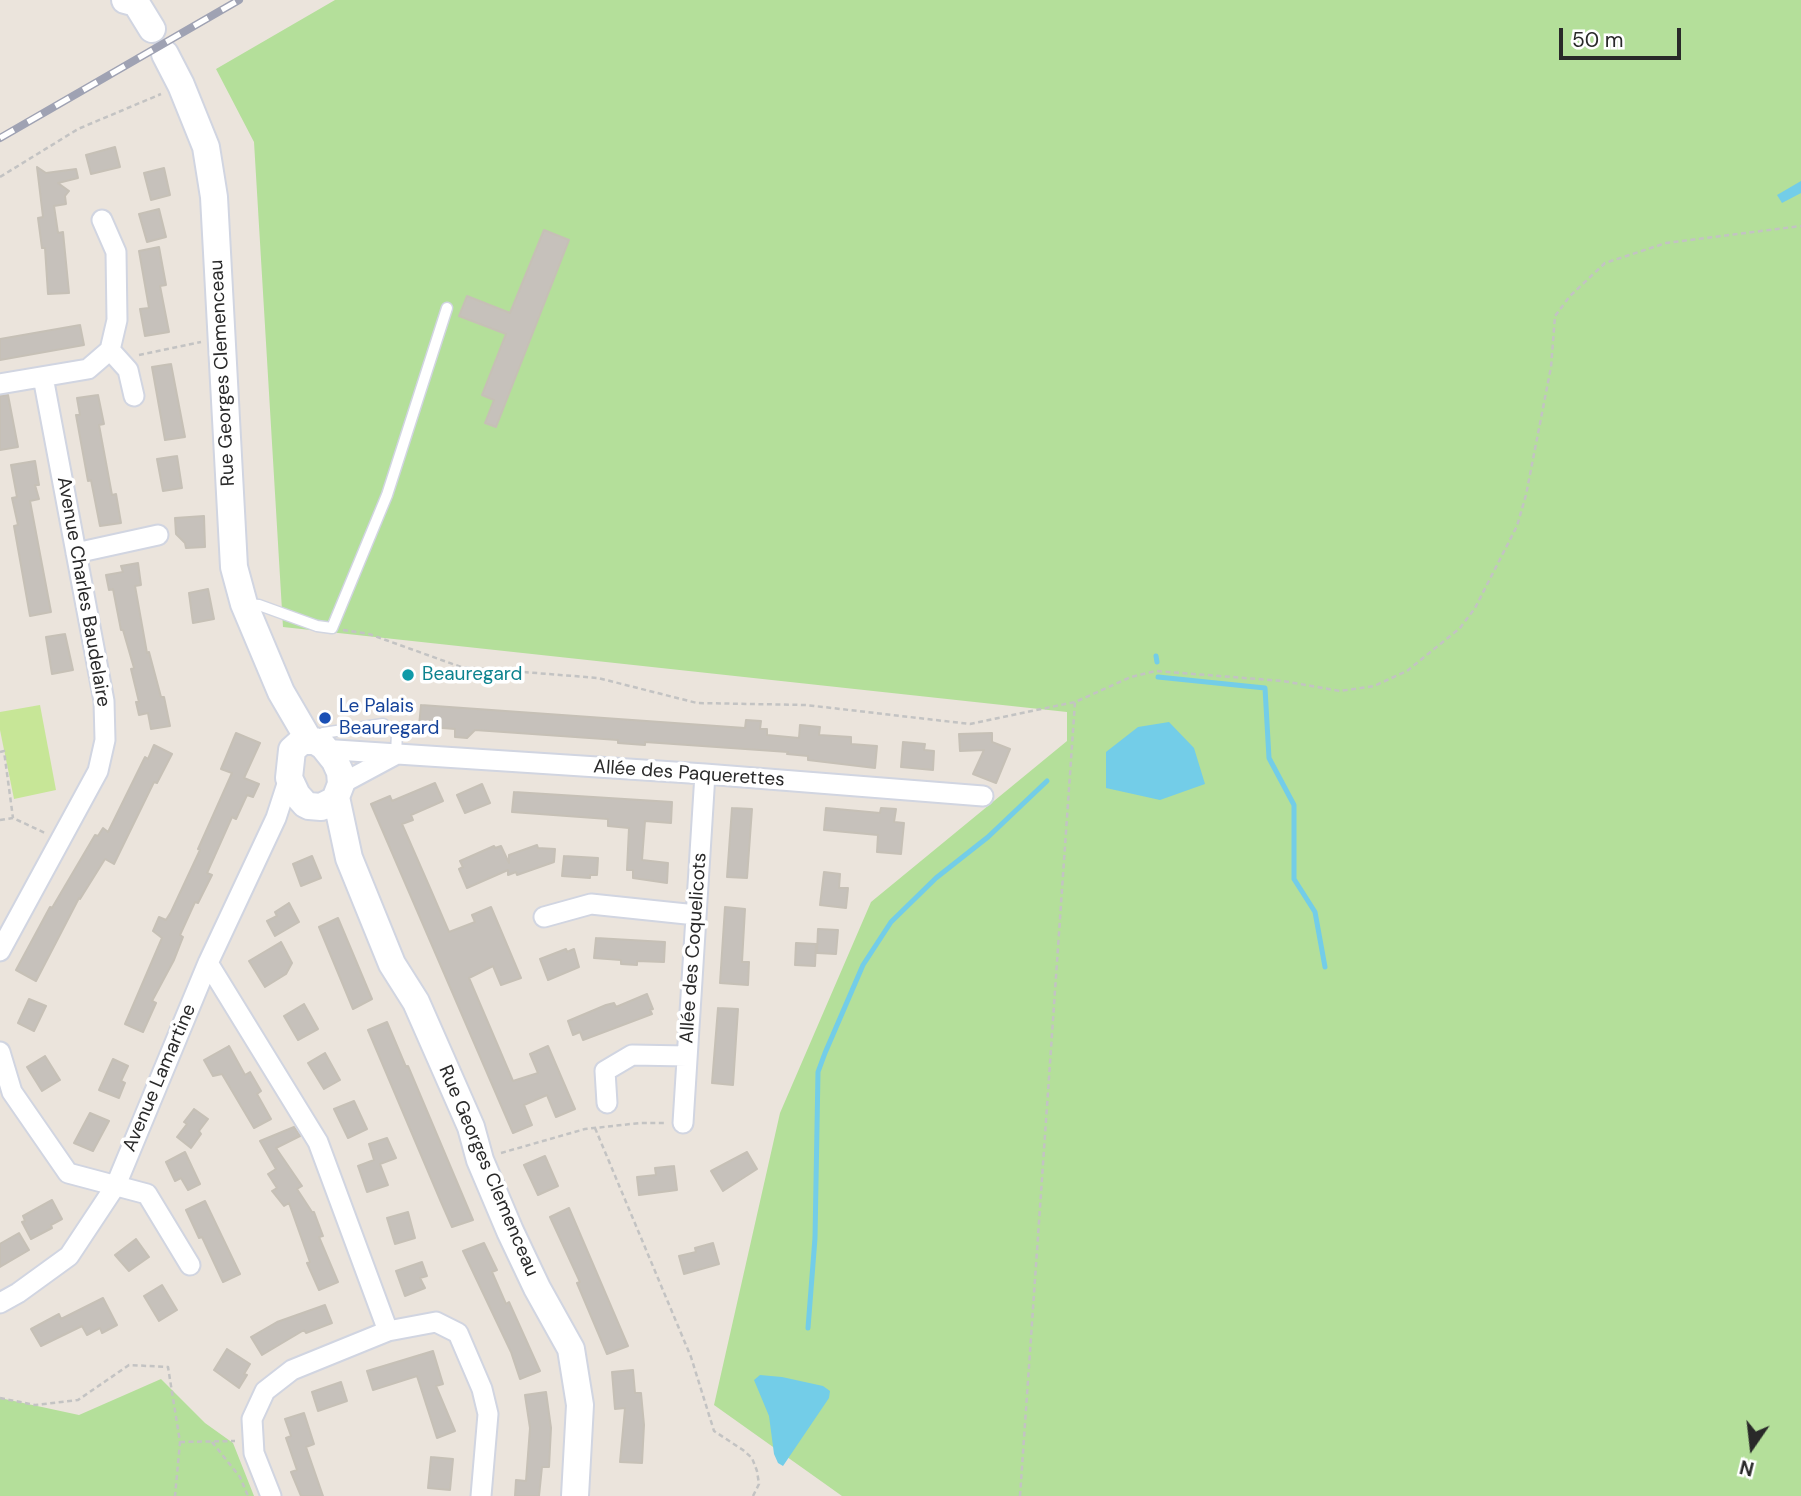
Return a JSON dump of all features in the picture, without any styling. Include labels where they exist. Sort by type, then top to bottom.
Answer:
[{"type":"street","points":[[125,0],[136,3],[152,29]]},
{"type":"street","name":"Rue Georges Clemenceau","points":[[165,54],[181,85],[206,147],[214,197],[234,568],[244,604],[281,692],[312,745],[340,772],[324,798]]},
{"type":"street","points":[[102,220],[116,252],[117,320],[114,354],[128,370],[134,396]]},
{"type":"street","points":[[0,384],[88,369],[114,354]]},
{"type":"street","name":"Avenue Charles Baudelaire","points":[[0,951],[98,771],[106,740],[104,701],[43,377]]},
{"type":"street","points":[[76,553],[158,535]]},
{"type":"street","points":[[289,778],[290,757],[312,745]]},
{"type":"street","name":"Allée des Paquerettes","points":[[312,745],[336,750],[705,774],[983,796]]},
{"type":"street","points":[[276,818],[324,798],[396,754]]},
{"type":"street","name":"Allée des Coquelicots","points":[[683,1123],[705,774]]},
{"type":"street","name":"Rue Georges Clemenceau","points":[[289,778],[297,796],[324,798]]},
{"type":"street","name":"Avenue Lamartine","points":[[0,1303],[69,1256],[116,1185],[208,962],[276,818],[289,778]]},
{"type":"street","name":"Rue Georges Clemenceau","points":[[324,798],[392,964],[416,1002],[471,1127],[480,1160],[537,1288],[571,1349],[580,1405],[575,1496]]},
{"type":"street","points":[[544,917],[591,904],[696,915]]},
{"type":"street","points":[[208,962],[318,1142],[388,1331]]},
{"type":"street","points":[[0,1052],[12,1092],[68,1173],[147,1194],[190,1265]]},
{"type":"street","points":[[607,1103],[605,1071],[632,1055],[687,1056]]},
{"type":"street","points":[[271,1496],[254,1453],[251,1419],[265,1391],[292,1370],[388,1331],[436,1322],[458,1333],[482,1389],[488,1414],[481,1496]]},
{"type":"lane","points":[[244,604],[259,605],[317,626],[332,628],[387,495],[447,308]]},
{"type":"lane","points":[[312,745],[323,733],[383,724],[397,733],[396,754]]},
{"type":"path","points":[[0,177],[78,129],[181,85]]},
{"type":"path","points":[[332,628],[369,634],[461,667],[598,678],[697,703],[806,705],[970,724],[1075,702],[1131,677],[1156,671],[1283,681],[1340,691],[1374,686],[1407,671],[1460,628],[1475,608],[1517,526],[1526,495],[1551,367],[1555,316],[1570,296],[1605,262],[1667,243],[1801,226]]},
{"type":"path","points":[[114,354],[221,338]]},
{"type":"path","points":[[1020,1496],[1075,702]]},
{"type":"path","points":[[0,752],[4,751],[13,818]]},
{"type":"path","points":[[0,820],[13,818],[60,841]]},
{"type":"path","points":[[480,1160],[527,1144],[595,1128],[640,1123],[683,1123]]},
{"type":"path","points":[[595,1128],[691,1357],[714,1431],[752,1458],[759,1484],[753,1496]]},
{"type":"path","points":[[0,1398],[35,1405],[78,1401],[129,1365],[168,1367],[180,1442],[175,1496]]},
{"type":"path","points":[[180,1442],[233,1443],[251,1419]]},
{"type":"path","points":[[212,1443],[240,1477],[248,1496]]},
{"type":"green space","points":[[335,0],[1801,0],[1801,1496],[842,1496],[714,1405],[780,1113],[871,902],[1067,741],[1067,712],[283,627],[254,142],[216,69]]},
{"type":"green space","points":[[40,705],[56,790],[14,799],[0,730],[0,712]]},
{"type":"green space","points":[[161,1379],[205,1423],[233,1443],[254,1496],[0,1496],[0,1398],[79,1415]]},
{"type":"water","points":[[1801,181],[1801,193],[1782,203],[1777,195]]},
{"type":"water","points":[[1169,722],[1194,748],[1205,784],[1160,800],[1106,788],[1106,752],[1138,727]]},
{"type":"water","points":[[760,1375],[823,1386],[830,1391],[829,1398],[783,1466],[778,1463],[774,1454],[769,1416],[754,1380]]},
{"type":"building","points":[[115,147],[120,167],[91,174],[86,155]]},
{"type":"building","points":[[37,167],[46,173],[76,169],[78,178],[58,183],[69,191],[65,196],[66,204],[54,206],[58,233],[63,232],[69,293],[48,294],[45,248],[42,248],[38,218],[43,217]]},
{"type":"building","points":[[164,168],[170,195],[151,200],[144,173]]},
{"type":"building","points":[[159,209],[166,237],[147,242],[139,214]]},
{"type":"building","points":[[544,230],[569,240],[496,427],[485,423],[494,400],[482,395],[506,334],[459,316],[467,296],[510,313]]},
{"type":"building","points":[[159,247],[166,285],[160,286],[169,332],[145,336],[140,309],[149,308],[139,251]]},
{"type":"building","points":[[80,325],[84,345],[0,360],[0,339]]},
{"type":"building","points":[[171,364],[185,437],[165,440],[152,367]]},
{"type":"building","points":[[8,395],[18,447],[0,450],[0,396]]},
{"type":"building","points":[[98,395],[104,424],[99,425],[112,495],[116,494],[121,523],[100,526],[91,480],[88,481],[76,415],[80,415],[77,398]]},
{"type":"building","points":[[177,456],[182,488],[163,491],[157,459]]},
{"type":"building","points":[[35,461],[39,485],[35,485],[39,499],[30,501],[51,612],[30,616],[14,526],[18,525],[12,498],[17,497],[11,465]]},
{"type":"building","points":[[204,516],[205,547],[186,548],[176,534],[175,518]]},
{"type":"building","points":[[138,563],[141,585],[135,586],[147,653],[149,652],[161,697],[164,697],[170,726],[151,729],[148,713],[139,715],[136,702],[139,702],[131,669],[134,668],[121,630],[113,589],[109,590],[106,575],[123,572],[121,566]]},
{"type":"building","points":[[208,589],[214,619],[193,623],[189,593]]},
{"type":"building","points":[[65,634],[73,670],[52,674],[46,637]]},
{"type":"building","points":[[421,705],[745,728],[746,720],[761,721],[760,729],[767,729],[767,735],[799,738],[800,725],[820,727],[819,735],[851,737],[851,744],[877,746],[875,768],[808,760],[808,756],[787,754],[788,752],[645,742],[645,745],[618,743],[618,740],[475,730],[467,738],[455,737],[455,729],[419,726]]},
{"type":"building","points":[[236,733],[260,743],[244,778],[259,784],[253,797],[247,795],[236,819],[232,817],[207,873],[212,875],[198,903],[195,902],[180,935],[183,937],[152,1001],[156,1003],[143,1032],[125,1024],[162,938],[153,931],[159,917],[166,920],[171,912],[200,850],[198,849],[232,773],[221,769]]},
{"type":"building","points":[[992,733],[992,742],[1010,749],[996,783],[973,774],[984,750],[960,751],[959,734]]},
{"type":"building","points":[[903,742],[925,744],[924,750],[934,751],[933,770],[901,767]]},
{"type":"building","points":[[154,745],[172,754],[157,783],[154,782],[114,864],[105,859],[79,898],[36,981],[16,970],[50,907],[52,908],[95,835],[98,836],[103,828],[108,832],[145,757],[148,759]]},
{"type":"building","points":[[435,783],[443,801],[411,815],[413,820],[402,824],[449,932],[475,922],[472,915],[491,907],[521,978],[501,985],[493,966],[469,978],[513,1081],[538,1073],[530,1054],[548,1046],[575,1109],[556,1117],[547,1095],[524,1105],[532,1125],[513,1133],[371,804],[390,796],[392,801]]},
{"type":"building","points":[[482,784],[490,803],[465,813],[457,795]]},
{"type":"building","points":[[514,792],[672,802],[671,823],[645,821],[642,860],[668,863],[667,883],[633,878],[633,870],[627,870],[629,828],[608,826],[608,819],[512,812]]},
{"type":"building","points":[[732,808],[752,809],[747,878],[727,877]]},
{"type":"building","points":[[826,808],[880,813],[881,808],[896,809],[894,822],[904,823],[901,854],[877,852],[878,835],[824,830]]},
{"type":"building","points":[[537,845],[538,848],[555,849],[554,862],[517,875],[516,872],[508,875],[508,870],[467,888],[459,869],[463,867],[460,861],[494,846],[501,846],[509,863],[509,855]]},
{"type":"building","points":[[312,856],[321,878],[301,886],[293,864]]},
{"type":"building","points":[[564,856],[598,858],[597,875],[590,875],[590,878],[562,876]]},
{"type":"building","points":[[824,872],[840,874],[839,888],[848,888],[846,908],[820,905]]},
{"type":"building","points":[[289,903],[299,922],[275,936],[267,921],[277,916],[275,912]]},
{"type":"building","points":[[725,907],[745,909],[742,962],[749,962],[748,985],[720,983]]},
{"type":"building","points":[[338,918],[372,999],[353,1009],[319,927]]},
{"type":"building","points":[[818,929],[838,930],[836,954],[817,953]]},
{"type":"building","points":[[596,938],[665,942],[664,962],[637,961],[637,965],[621,964],[621,960],[594,958]]},
{"type":"building","points":[[281,942],[292,963],[286,974],[265,987],[249,961]]},
{"type":"building","points":[[796,943],[816,944],[815,966],[795,965]]},
{"type":"building","points":[[566,949],[567,952],[574,949],[579,967],[548,980],[540,959]]},
{"type":"building","points":[[647,994],[653,1009],[650,1010],[652,1014],[583,1040],[580,1032],[573,1035],[568,1021],[606,1005],[614,1003],[616,1007]]},
{"type":"building","points":[[29,999],[46,1006],[34,1031],[18,1023]]},
{"type":"building","points":[[304,1004],[318,1029],[298,1040],[284,1016]]},
{"type":"building","points":[[718,1008],[738,1009],[733,1085],[712,1083]]},
{"type":"building","points":[[387,1022],[473,1220],[452,1227],[441,1202],[368,1030]]},
{"type":"building","points":[[229,1046],[245,1075],[250,1072],[261,1091],[257,1094],[271,1119],[254,1128],[222,1074],[213,1076],[204,1060]]},
{"type":"building","points":[[325,1053],[340,1080],[324,1089],[308,1063]]},
{"type":"building","points":[[45,1056],[60,1080],[42,1091],[27,1067]]},
{"type":"building","points":[[113,1059],[128,1066],[121,1081],[125,1083],[119,1098],[99,1090]]},
{"type":"building","points":[[354,1101],[367,1129],[348,1138],[334,1109]]},
{"type":"building","points":[[194,1109],[208,1119],[191,1148],[177,1137]]},
{"type":"building","points":[[90,1113],[109,1121],[93,1151],[74,1143]]},
{"type":"building","points":[[294,1127],[300,1136],[276,1148],[302,1186],[297,1189],[314,1212],[323,1236],[319,1237],[338,1282],[319,1290],[307,1263],[310,1262],[289,1203],[284,1206],[272,1191],[277,1188],[268,1174],[276,1169],[260,1141]]},
{"type":"building","points":[[387,1138],[396,1158],[380,1164],[388,1185],[367,1192],[358,1166],[374,1160],[369,1144]]},
{"type":"building","points":[[185,1152],[200,1184],[188,1190],[181,1178],[175,1181],[166,1162]]},
{"type":"building","points":[[747,1152],[757,1169],[723,1191],[711,1171]]},
{"type":"building","points":[[545,1156],[558,1186],[538,1195],[524,1165]]},
{"type":"building","points":[[674,1166],[677,1190],[639,1195],[637,1177],[656,1175],[655,1168]]},
{"type":"building","points":[[52,1200],[62,1219],[51,1225],[52,1228],[31,1239],[22,1222],[25,1221],[23,1216]]},
{"type":"building","points":[[205,1201],[240,1274],[223,1282],[186,1210]]},
{"type":"building","points":[[569,1208],[628,1346],[607,1354],[577,1283],[580,1282],[550,1217]]},
{"type":"building","points":[[408,1212],[415,1238],[395,1244],[387,1218]]},
{"type":"building","points":[[19,1233],[29,1250],[0,1267],[0,1244]]},
{"type":"building","points":[[136,1239],[149,1257],[129,1271],[115,1255]]},
{"type":"building","points":[[484,1243],[497,1270],[492,1272],[506,1304],[509,1302],[540,1371],[520,1379],[511,1352],[463,1251]]},
{"type":"building","points":[[713,1243],[719,1264],[684,1274],[679,1256],[696,1252],[695,1248]]},
{"type":"building","points":[[422,1262],[427,1276],[420,1278],[425,1288],[405,1296],[396,1271]]},
{"type":"building","points":[[162,1285],[177,1310],[159,1321],[144,1296]]},
{"type":"building","points":[[103,1298],[117,1325],[102,1333],[100,1328],[87,1335],[82,1326],[41,1346],[31,1329],[59,1314],[61,1319]]},
{"type":"building","points":[[325,1305],[332,1323],[306,1333],[304,1330],[262,1355],[251,1337],[277,1322]]},
{"type":"building","points":[[227,1349],[250,1364],[239,1388],[214,1370]]},
{"type":"building","points":[[433,1351],[443,1384],[436,1386],[455,1431],[437,1438],[417,1376],[373,1390],[367,1371]]},
{"type":"building","points":[[633,1370],[635,1393],[641,1393],[644,1425],[642,1463],[620,1462],[625,1408],[615,1409],[612,1372]]},
{"type":"building","points":[[341,1382],[347,1401],[318,1411],[312,1392]]},
{"type":"building","points":[[546,1392],[551,1428],[549,1467],[542,1467],[539,1496],[515,1496],[516,1480],[526,1481],[530,1428],[525,1395]]},
{"type":"building","points":[[304,1413],[314,1444],[306,1447],[323,1496],[301,1496],[291,1472],[297,1470],[286,1438],[291,1436],[285,1419]]},
{"type":"building","points":[[431,1457],[453,1459],[450,1490],[428,1488]]},
{"type":"waterway","points":[[1156,656],[1157,662]]},
{"type":"waterway","points":[[1158,677],[1265,688],[1269,758],[1294,805],[1294,879],[1315,912],[1325,967]]},
{"type":"waterway","points":[[808,1328],[815,1238],[818,1072],[863,965],[891,922],[936,878],[988,837],[1047,781]]},
{"type":"railway","points":[[0,138],[239,0]]},
{"type":"place","name":"Beauregard","points":[[408,675]]},
{"type":"place","name":"Le Palais Beauregard","points":[[325,718]]}]
